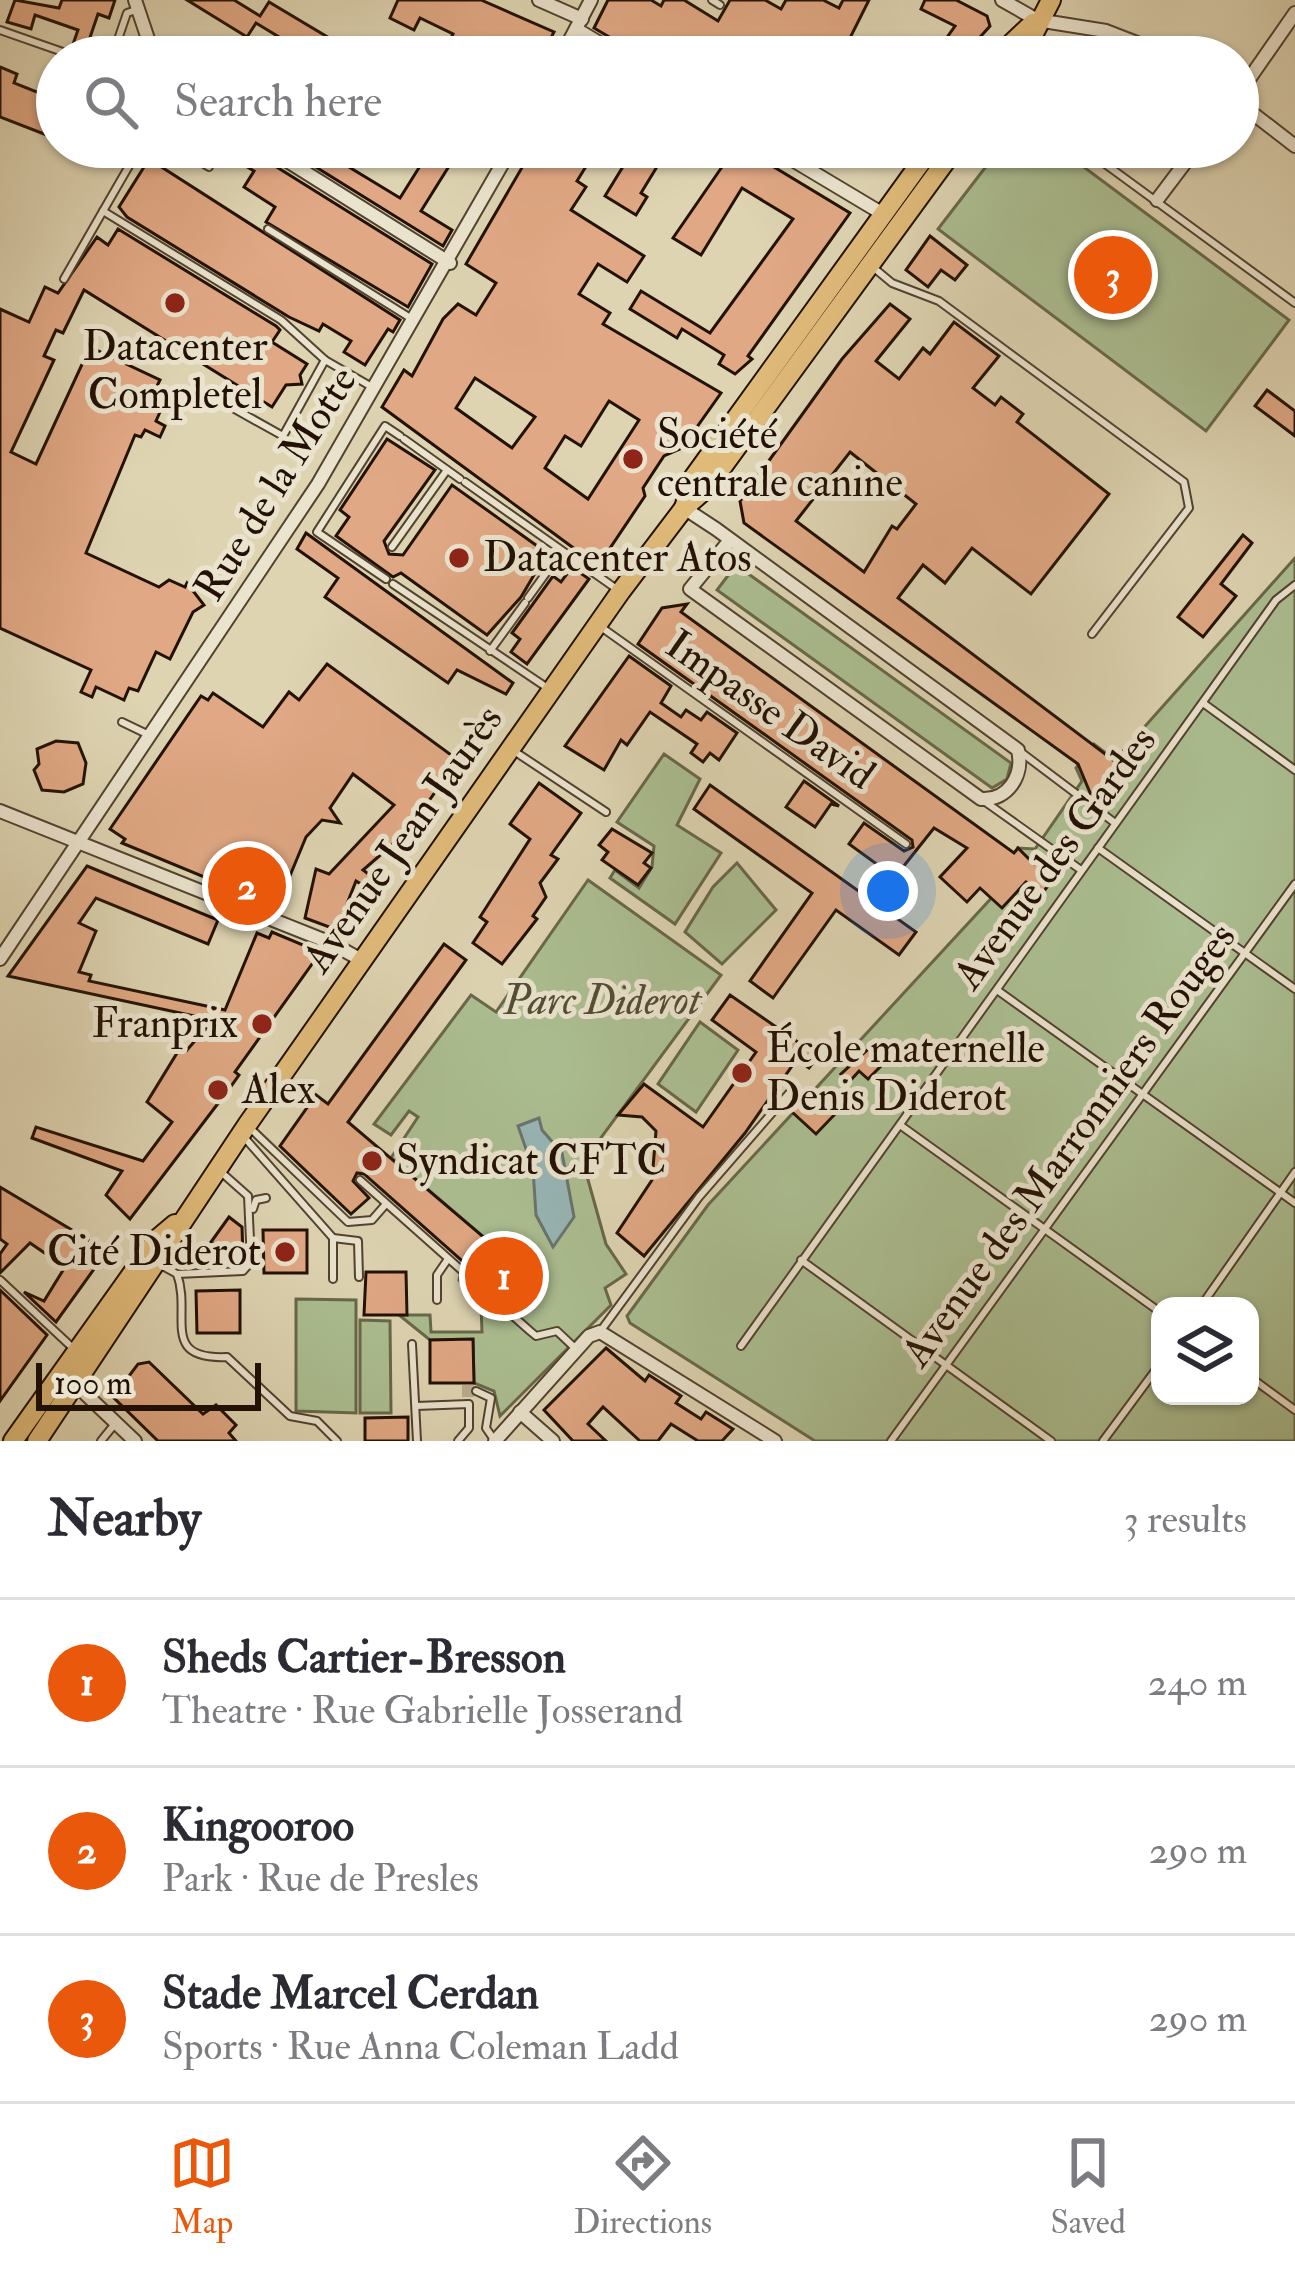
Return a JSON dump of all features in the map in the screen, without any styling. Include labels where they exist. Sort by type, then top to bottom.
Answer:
[{"type":"main road","points":[[1020,36],[1051,0]]},
{"type":"main road","points":[[1031,36],[1037,20]]},
{"type":"main road","name":"Avenue Jean Jaurès","points":[[863,259],[883,214],[917,168]]},
{"type":"main road","name":"Avenue Jean Jaurès","points":[[14,1441],[156,1240],[185,1215],[218,1169],[509,748],[684,508],[693,478],[939,168]]},
{"type":"main road","name":"Avenue Jean Jaurès","points":[[37,1441],[168,1269],[185,1215]]},
{"type":"street","points":[[539,0],[595,36]]},
{"type":"street","points":[[572,36],[591,0]]},
{"type":"street","points":[[1002,0],[1037,20],[1119,36]]},
{"type":"street","points":[[136,4],[147,36]]},
{"type":"street","points":[[1259,67],[1295,13]]},
{"type":"street","points":[[1259,116],[1295,146]]},
{"type":"street","points":[[298,168],[450,263]]},
{"type":"street","name":"Rue de la Motte","points":[[0,958],[152,737],[375,389],[501,168]]},
{"type":"street","points":[[806,168],[883,214]]},
{"type":"street","points":[[1156,200],[1181,168]]},
{"type":"street","points":[[684,508],[730,540],[1018,750],[1018,772],[1009,789],[994,800],[981,799],[690,589],[730,540]]},
{"type":"street","points":[[0,812],[331,943],[363,961]]},
{"type":"street","points":[[132,1274],[123,1301],[87,1352],[76,1385],[135,1441]]},
{"type":"street","points":[[495,1441],[577,1349],[600,1332],[775,1441]]},
{"type":"street","points":[[520,1412],[553,1441]]},
{"type":"lane","points":[[119,36],[127,13],[136,4]]},
{"type":"lane","points":[[0,30],[36,43]]},
{"type":"lane","points":[[64,279],[128,168]]},
{"type":"lane","points":[[1111,168],[1295,304]]},
{"type":"lane","points":[[103,211],[281,320],[326,360],[375,389]]},
{"type":"lane","points":[[268,229],[415,321]]},
{"type":"lane","points":[[863,259],[892,283],[939,301],[1184,482],[1189,508],[1092,634]]},
{"type":"lane","points":[[230,407],[283,436],[326,360]]},
{"type":"lane","points":[[551,691],[317,532],[386,426],[621,592]]},
{"type":"lane","points":[[392,547],[447,470]]},
{"type":"lane","points":[[490,650],[562,551]]},
{"type":"lane","points":[[375,571],[381,562]]},
{"type":"lane","name":"Avenue des Gardes","points":[[741,1346],[1276,600],[1295,585]]},
{"type":"lane","name":"Impasse David","points":[[598,625],[906,844]]},
{"type":"lane","points":[[1203,703],[1295,770]]},
{"type":"lane","points":[[122,722],[152,737]]},
{"type":"lane","points":[[509,748],[606,812]]},
{"type":"lane","points":[[1018,750],[1115,823]]},
{"type":"lane","points":[[981,799],[1081,870]]},
{"type":"lane","points":[[1097,848],[1295,989]]},
{"type":"lane","name":"Avenue des Marronniers Rouges","points":[[891,1441],[1295,884]]},
{"type":"lane","points":[[997,990],[1295,1203]]},
{"type":"lane","points":[[600,1332],[791,1091]]},
{"type":"lane","points":[[899,1124],[1151,1306]]},
{"type":"lane","points":[[244,1129],[348,1222],[373,1220],[386,1204]]},
{"type":"lane","points":[[244,1129],[333,1238],[333,1279]]},
{"type":"lane","points":[[218,1169],[248,1196],[252,1212]]},
{"type":"lane","points":[[1207,1297],[1295,1172]]},
{"type":"lane","points":[[359,1180],[536,1336],[557,1331],[577,1349]]},
{"type":"lane","points":[[266,1198],[256,1200],[252,1212],[248,1268],[168,1269],[187,1348],[201,1358],[227,1357],[290,1416],[317,1421],[337,1441]]},
{"type":"lane","points":[[333,1238],[358,1241],[359,1277]]},
{"type":"lane","points":[[437,1300],[436,1275],[448,1259]]},
{"type":"lane","points":[[801,1260],[1052,1441]]},
{"type":"lane","points":[[0,1280],[76,1352]]},
{"type":"lane","points":[[412,1344],[417,1441]]},
{"type":"lane","points":[[1103,1441],[1151,1376]]},
{"type":"lane","points":[[1259,1384],[1295,1410]]},
{"type":"lane","points":[[476,1391],[491,1398],[486,1428],[495,1441]]},
{"type":"lane","points":[[416,1406],[469,1404],[469,1428],[458,1441]]},
{"type":"lane","points":[[101,1441],[117,1423]]},
{"type":"green space","points":[[985,168],[1085,168],[1289,320],[1206,431],[938,229]]},
{"type":"green space","points":[[1295,558],[1295,1441],[815,1441],[630,1323],[627,1316],[708,1205],[1021,866],[1018,848],[1035,849],[1082,781],[1076,768],[1094,744],[1115,760]]},
{"type":"green space","points":[[736,565],[1011,763],[1007,779],[992,788],[717,590]]},
{"type":"green space","points":[[664,754],[700,779],[677,825],[721,853],[675,924],[610,878],[615,870],[639,888],[652,867],[654,846],[617,822]]},
{"type":"green space","points":[[737,863],[776,910],[722,964],[685,932],[713,887]]},
{"type":"green space","name":"Parc Diderot","points":[[588,880],[721,975],[583,1162],[606,1244],[626,1274],[605,1288],[611,1305],[500,1416],[494,1391],[474,1383],[473,1340],[430,1340],[399,1315],[430,1315],[431,1332],[482,1332],[481,1305],[459,1280],[462,1268],[486,1239],[391,1158],[418,1117],[409,1111],[391,1135],[374,1124],[471,995],[496,1012]]},
{"type":"green space","points":[[700,1022],[738,1050],[696,1112],[658,1084]]},
{"type":"green space","points":[[296,1299],[356,1300],[356,1413],[296,1411]]},
{"type":"green space","points":[[360,1320],[390,1321],[391,1413],[360,1413]]},
{"type":"water","points":[[539,1118],[542,1130],[562,1153],[574,1217],[553,1247],[536,1215],[533,1169],[518,1126]]},
{"type":"building","points":[[15,0],[59,8],[62,0],[115,0],[109,18],[98,14],[90,36],[76,36],[78,30],[35,15],[31,29],[7,22]]},
{"type":"building","points":[[187,0],[234,0],[260,16],[269,2],[326,36],[277,36],[256,23],[245,36]]},
{"type":"building","points":[[398,0],[481,0],[554,32],[552,36],[452,36],[420,18],[414,30],[390,18]]},
{"type":"building","points":[[608,0],[651,0],[661,6],[664,0],[684,0],[718,21],[730,0],[765,0],[781,9],[786,0],[823,0],[839,8],[843,0],[869,0],[851,36],[608,36],[594,28]]},
{"type":"building","points":[[925,0],[956,0],[987,16],[990,26],[981,36],[948,36],[955,26],[921,9]]},
{"type":"building","points":[[0,67],[17,74],[14,83],[36,92],[36,131],[0,117]]},
{"type":"building","points":[[143,168],[163,168],[400,320],[393,332],[388,329],[365,365],[344,352],[351,341],[323,324],[319,331],[289,317],[127,217],[119,207]]},
{"type":"building","points":[[249,168],[278,168],[432,264],[408,307],[266,222],[275,207],[244,187],[254,171]]},
{"type":"building","points":[[317,168],[351,168],[400,198],[419,168],[448,168],[421,211],[452,230],[443,246]]},
{"type":"building","points":[[522,168],[585,168],[577,181],[586,187],[571,210],[644,256],[627,282],[598,264],[579,294],[610,313],[603,324],[721,393],[682,448],[664,456],[643,488],[645,496],[598,566],[382,407],[404,370],[412,376],[443,319],[458,304],[476,315],[496,283],[466,264]],"holes":[[[475,378],[535,417],[512,448],[456,408]],[[609,401],[639,420],[588,499],[545,468],[565,436],[581,446]]]},
{"type":"building","points":[[622,168],[656,168],[641,193],[647,197],[636,215],[605,196]]},
{"type":"building","points":[[721,168],[776,168],[850,213],[748,356],[752,359],[735,374],[719,364],[724,355],[682,329],[677,338],[630,309],[641,291],[710,333],[793,219],[742,188],[701,255],[673,238]]},
{"type":"building","points":[[118,229],[276,326],[280,330],[272,342],[307,364],[300,375],[302,384],[286,385],[272,407],[84,290],[63,333],[56,330],[44,356],[54,360],[11,452],[36,464],[90,347],[160,380],[156,388],[168,394],[156,421],[165,426],[160,437],[145,430],[141,437],[135,435],[86,553],[159,587],[169,580],[185,587],[187,583],[204,605],[193,612],[170,659],[156,652],[138,691],[129,688],[124,700],[96,687],[92,697],[81,692],[91,670],[0,628],[0,309],[29,322],[45,287],[58,293],[97,237],[108,245]]},
{"type":"building","points":[[930,236],[967,265],[955,280],[941,270],[928,287],[906,270]]},
{"type":"building","points":[[890,304],[910,319],[876,361],[899,379],[923,348],[930,354],[954,322],[999,356],[973,388],[995,405],[1001,397],[1023,414],[1017,422],[1109,494],[1031,594],[972,548],[945,583],[923,565],[898,598],[1129,772],[1111,798],[1096,788],[1091,795],[1078,764],[744,523],[740,501],[842,359]],"holes":[[[850,452],[916,504],[897,529],[892,526],[864,572],[796,521]]]},
{"type":"building","points":[[1267,390],[1295,411],[1295,436],[1255,406]]},
{"type":"building","name":"Datacenter Atos","points":[[387,439],[435,470],[384,541],[389,554],[403,555],[452,485],[547,553],[521,597],[487,635],[401,573],[393,577],[336,536],[349,517],[340,510]]},
{"type":"building","points":[[306,533],[513,683],[506,694],[457,670],[448,683],[325,597],[338,578],[297,549]]},
{"type":"building","points":[[1243,535],[1252,543],[1221,584],[1236,596],[1203,637],[1178,617]]},
{"type":"building","points":[[572,567],[589,579],[527,664],[511,652],[520,639],[512,633],[553,576],[561,582]]},
{"type":"building","points":[[687,604],[681,612],[1014,853],[1018,848],[1034,864],[1039,858],[1058,872],[1042,894],[1026,882],[1002,908],[980,888],[967,902],[940,877],[967,848],[934,828],[899,872],[912,881],[905,890],[875,869],[878,865],[849,844],[864,823],[904,851],[913,847],[912,840],[638,644],[662,608]]},
{"type":"building","points":[[629,656],[671,686],[661,703],[681,717],[686,710],[701,720],[707,712],[737,733],[719,760],[710,753],[703,762],[691,753],[697,744],[650,712],[627,745],[621,740],[604,770],[565,746]]},
{"type":"building","points":[[327,664],[458,760],[406,833],[363,870],[371,876],[364,886],[356,881],[339,924],[329,927],[305,918],[316,869],[329,874],[394,805],[353,774],[330,808],[340,823],[322,820],[306,837],[277,907],[122,843],[125,839],[110,829],[201,696],[208,700],[213,693],[263,727],[289,692],[299,700]]},
{"type":"building","points":[[56,741],[78,743],[86,763],[83,784],[64,792],[42,790],[34,770],[39,764],[37,749]]},
{"type":"building","points":[[804,781],[839,806],[831,804],[815,827],[786,807]]},
{"type":"building","points":[[539,783],[581,813],[551,855],[558,859],[540,883],[546,897],[533,916],[537,919],[502,964],[473,943],[487,922],[480,917],[530,839],[510,824]]},
{"type":"building","points":[[710,785],[916,932],[899,955],[836,910],[773,998],[750,981],[812,893],[694,809]]},
{"type":"building","points":[[612,829],[652,853],[644,863],[651,868],[638,885],[602,860],[608,852],[599,845]]},
{"type":"building","points":[[87,866],[218,920],[208,944],[96,898],[79,923],[96,931],[79,972],[91,975],[89,981],[225,1010],[257,933],[269,938],[272,932],[315,950],[317,957],[235,1072],[239,1075],[130,1219],[106,1195],[122,1171],[32,1138],[36,1127],[143,1161],[172,1122],[147,1102],[182,1045],[187,1050],[213,1020],[8,976]]},
{"type":"building","points":[[444,944],[466,960],[348,1122],[534,1280],[512,1305],[364,1174],[357,1173],[353,1181],[369,1198],[351,1214],[280,1146],[316,1095],[328,1104]]},
{"type":"building","points":[[730,995],[818,1056],[809,1068],[797,1059],[745,1133],[644,1256],[617,1233],[652,1180],[656,1131],[642,1117],[618,1115],[644,1084],[703,1127],[756,1052],[712,1020]]},
{"type":"building","points":[[875,1043],[890,1057],[868,1079],[859,1071],[850,1081],[841,1074]]},
{"type":"building","points":[[810,1091],[837,1112],[816,1134],[791,1111]]},
{"type":"building","points":[[0,1187],[107,1251],[56,1322],[24,1292],[44,1301],[65,1267],[30,1243],[0,1273],[0,1254],[7,1244],[0,1239]]},
{"type":"building","points":[[229,1217],[242,1227],[243,1257],[238,1264],[225,1264],[225,1253],[211,1242]]},
{"type":"building","name":"Cité Diderot","points":[[263,1230],[307,1230],[307,1273],[264,1273]]},
{"type":"building","name":"Cité Diderot","points":[[366,1272],[406,1272],[407,1315],[364,1315]]},
{"type":"building","points":[[0,1290],[47,1335],[0,1401]]},
{"type":"building","name":"Cité Diderot","points":[[240,1290],[240,1333],[197,1333],[196,1291]]},
{"type":"building","points":[[473,1339],[474,1383],[430,1383],[430,1340]]},
{"type":"building","points":[[606,1348],[645,1381],[649,1375],[681,1396],[676,1403],[701,1419],[706,1412],[733,1429],[722,1441],[698,1441],[671,1424],[658,1441],[640,1441],[603,1407],[588,1424],[606,1441],[573,1441],[544,1410]]},
{"type":"building","points":[[149,1362],[203,1414],[216,1405],[236,1425],[229,1433],[236,1441],[158,1441],[113,1397],[138,1364]]},
{"type":"building","points":[[408,1417],[408,1441],[365,1441],[365,1418]]},
{"type":"tunnel","points":[[462,1391],[476,1391]]},
{"type":"place","name":"Stade Marcel Cerdan","points":[[1113,275]]},
{"type":"place","name":"Datacenter Completel","points":[[175,303]]},
{"type":"place","name":"Société centrale canine","points":[[633,459]]},
{"type":"place","name":"Datacenter Atos","points":[[459,558]]},
{"type":"place","name":"Kingooroo","points":[[247,886]]},
{"type":"place","name":"Franprix","points":[[262,1024]]},
{"type":"place","name":"École maternelle Denis Diderot","points":[[742,1073]]},
{"type":"place","name":"Alex","points":[[218,1090]]},
{"type":"place","name":"Syndicat CFTC","points":[[372,1161]]},
{"type":"place","name":"Cité Diderot","points":[[285,1252]]},
{"type":"place","name":"Sheds Cartier-Bresson","points":[[504,1276]]}]
